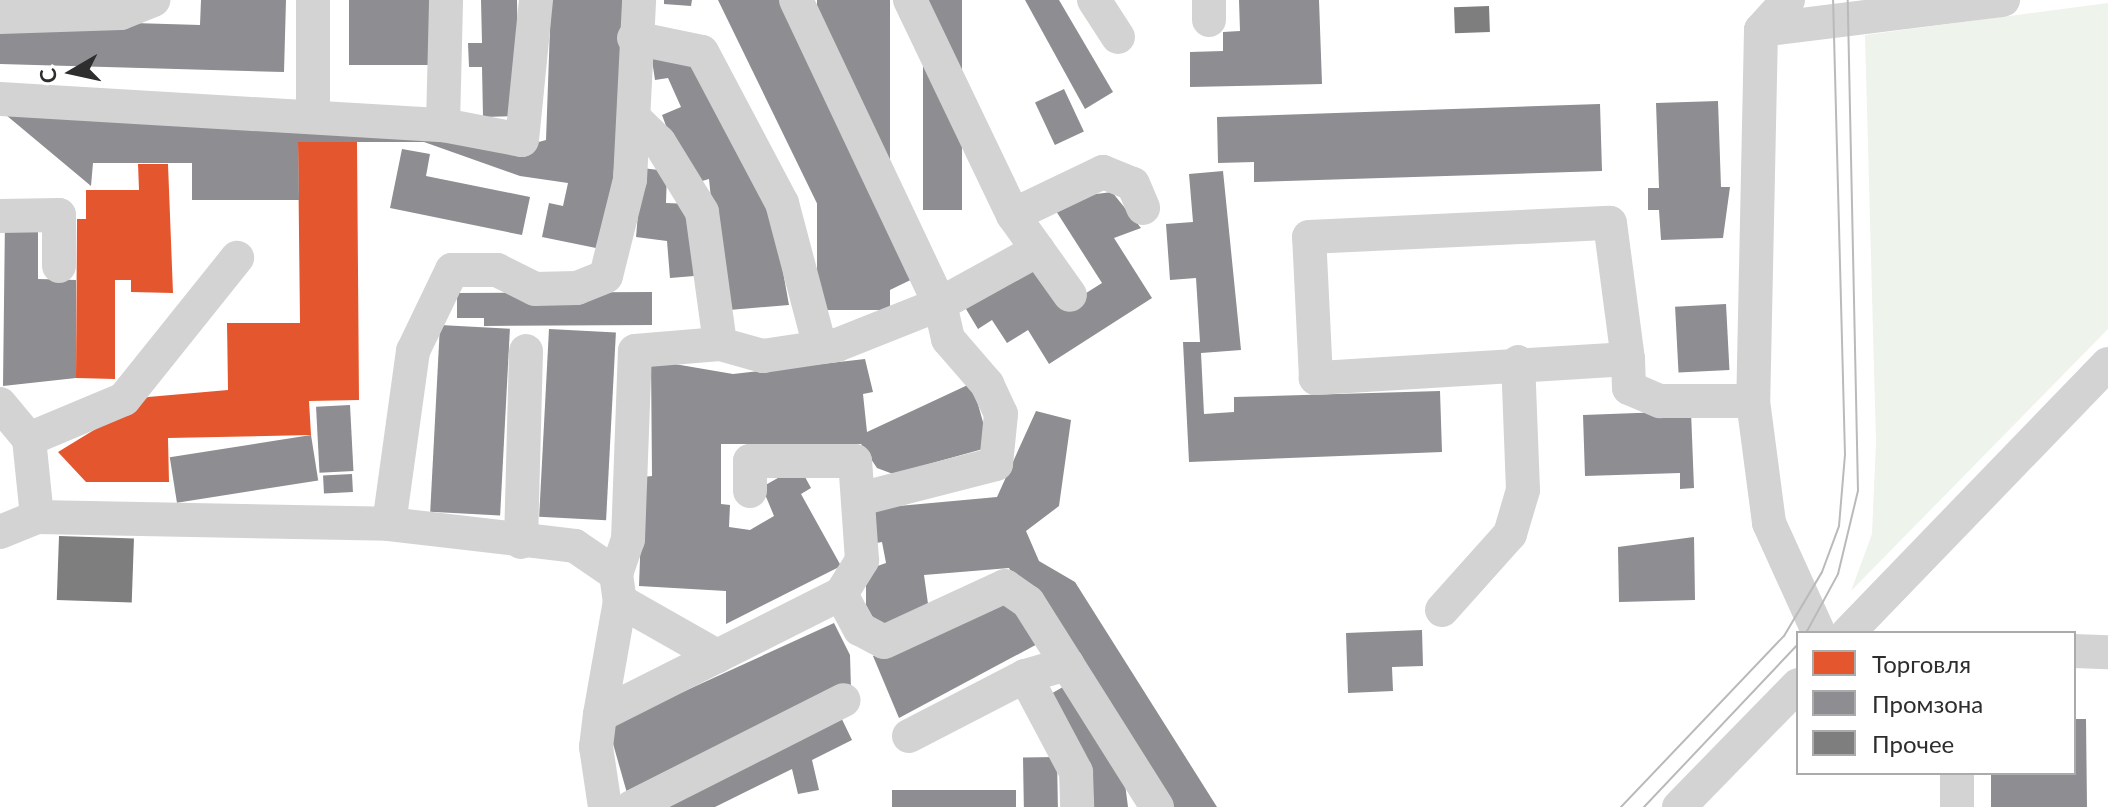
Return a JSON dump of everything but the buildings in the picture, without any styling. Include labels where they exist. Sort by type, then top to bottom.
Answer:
[{"type":"street","points":[[0,17],[154,0]]},
{"type":"street","points":[[313,0],[313,112]]},
{"type":"street","points":[[443,125],[446,0]]},
{"type":"street","points":[[0,99],[313,112],[443,125],[522,140],[530,121],[536,0]]},
{"type":"street","points":[[389,524],[413,351],[444,280],[452,270],[497,270],[535,289],[577,288],[606,276],[630,180],[636,120],[634,38],[639,0]]},
{"type":"street","points":[[796,0],[940,304],[948,339],[987,384],[1001,414],[996,464],[860,499]]},
{"type":"street","points":[[910,0],[1013,215],[1070,295]]},
{"type":"street","points":[[1094,0],[1118,37]]},
{"type":"street","points":[[1788,0],[1761,30],[1753,401],[1769,523],[1818,631]]},
{"type":"street","points":[[1761,30],[2003,0]]},
{"type":"street","points":[[634,38],[702,52],[782,203],[820,347]]},
{"type":"street","points":[[636,120],[659,142],[702,212],[720,344]]},
{"type":"street","points":[[1013,215],[1103,172],[1133,184],[1143,208]]},
{"type":"street","points":[[0,216],[59,215],[59,266]]},
{"type":"street","points":[[1628,359],[1518,362],[1316,378],[1309,237],[1610,223],[1628,359],[1629,388],[1660,401],[1753,401]]},
{"type":"street","points":[[605,807],[596,747],[618,588],[628,540],[635,351],[720,344],[763,356],[820,347],[940,304],[1038,250]]},
{"type":"street","points":[[29,439],[124,399],[237,258]]},
{"type":"street","points":[[521,542],[526,351]]},
{"type":"street","points":[[1442,610],[1510,534],[1523,490],[1518,362]]},
{"type":"street","points":[[1850,631],[2108,364]]},
{"type":"street","points":[[0,404],[29,439],[37,517]]},
{"type":"street","points":[[600,715],[841,594],[862,560],[855,461],[750,461],[750,491]]},
{"type":"street","points":[[0,532],[37,517],[389,524],[575,546],[618,588],[717,656]]},
{"type":"street","points":[[841,594],[860,629],[884,642],[1005,586],[1028,602],[1157,807]]},
{"type":"street","points":[[2076,651],[2108,652]]},
{"type":"street","points":[[909,736],[1025,676],[1067,664]]},
{"type":"street","points":[[1025,676],[1076,772],[1077,807]]},
{"type":"street","points":[[1679,807],[1796,687]]},
{"type":"street","points":[[632,807],[844,700]]},
{"type":"street","points":[[1957,775],[1957,807]]},
{"type":"shaded area","points":[[2108,3],[2108,329],[1851,591],[1872,534],[1876,442],[1865,35]]},
{"type":"tram line","points":[[1621,807],[1784,636],[1822,572],[1839,526],[1845,455],[1833,0]]},
{"type":"tram line","points":[[1807,631],[1838,574],[1858,491],[1848,0]]},
{"type":"tram line","points":[[1644,807],[1796,646]]}]
